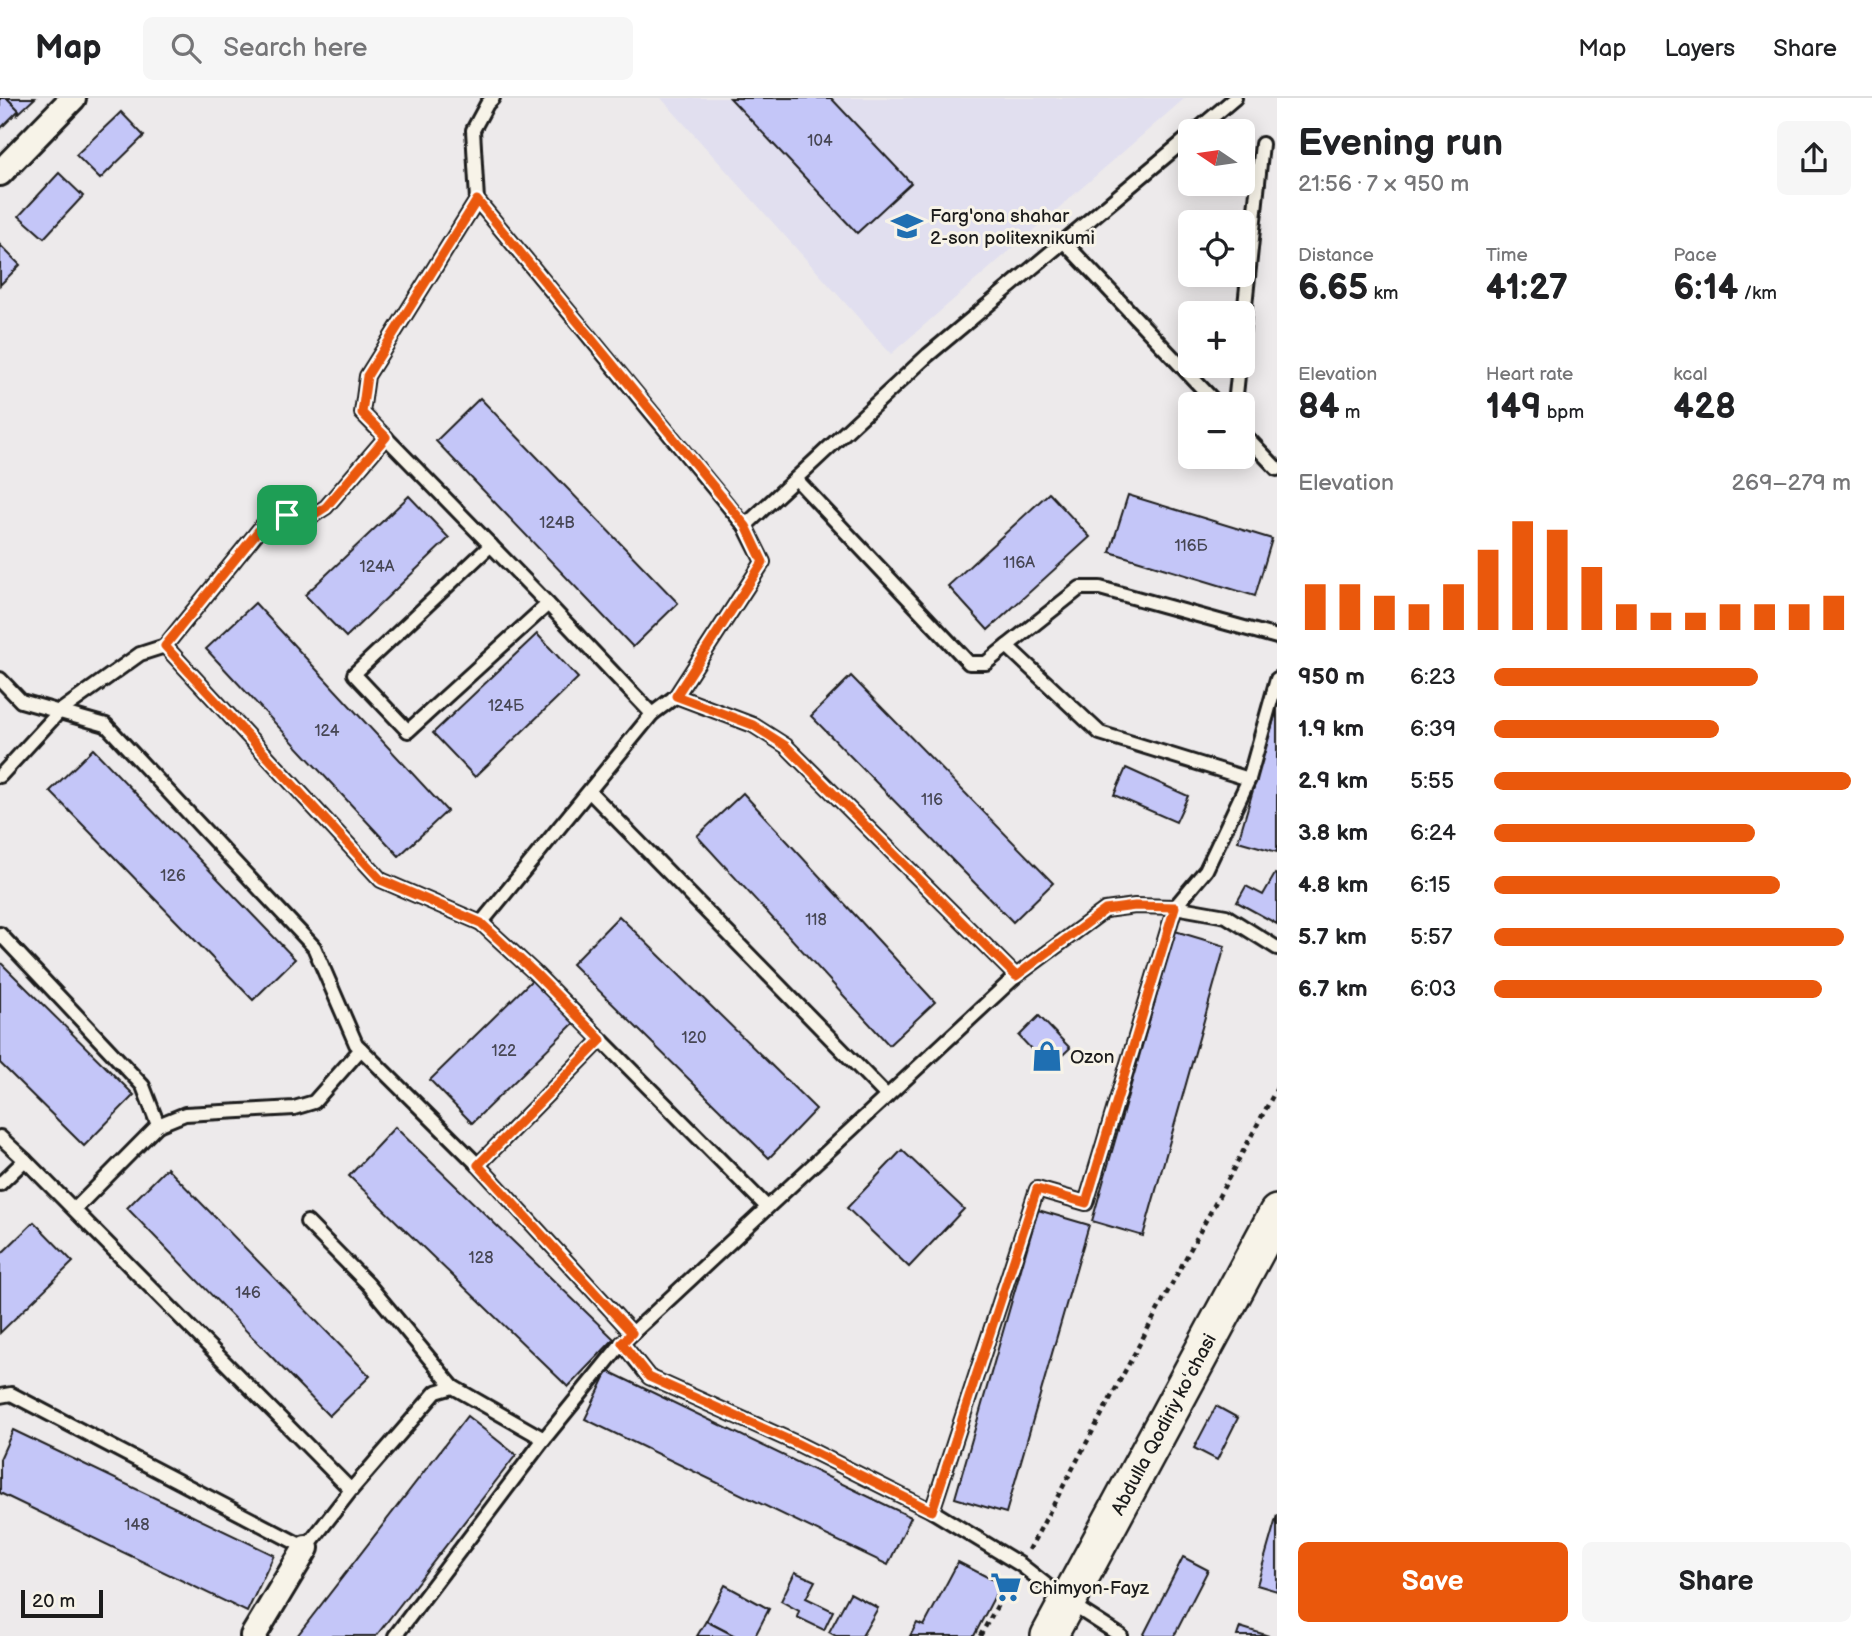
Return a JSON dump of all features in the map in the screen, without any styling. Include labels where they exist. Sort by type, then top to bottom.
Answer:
[{"type":"street","points":[[0,173],[74,98]]},
{"type":"street","name":"Abdulla Qodiriy koʻchasi","points":[[1049,1636],[1277,1213]]},
{"type":"street","points":[[253,1636],[306,1548]]},
{"type":"lane","points":[[493,98],[486,104],[473,130],[477,200],[367,376],[362,413],[652,714]]},
{"type":"lane","points":[[1210,119],[1234,98]]},
{"type":"lane","points":[[1245,301],[1262,144]]},
{"type":"lane","points":[[746,526],[928,355],[1178,146]]},
{"type":"lane","points":[[477,200],[746,526],[763,562],[676,696],[652,714],[481,923]]},
{"type":"lane","points":[[1065,243],[1206,392]]},
{"type":"lane","points":[[0,776],[59,712],[140,654],[165,646],[267,520],[287,515],[312,516],[326,507],[386,437]]},
{"type":"lane","points":[[1255,446],[1277,469]]},
{"type":"lane","points":[[796,479],[969,663],[986,663],[1080,588],[1100,588],[1277,637]]},
{"type":"lane","points":[[491,545],[354,674],[408,731],[548,604]]},
{"type":"lane","points":[[165,646],[381,880],[481,923],[535,973],[767,1207]]},
{"type":"lane","points":[[1007,646],[1100,733],[1249,779]]},
{"type":"lane","points":[[0,679],[21,701],[106,725],[314,947],[356,1044],[478,1165],[632,1333]]},
{"type":"lane","points":[[932,1511],[1037,1189],[1086,1203],[1175,907],[1206,870],[1249,779],[1277,679]]},
{"type":"lane","points":[[676,696],[753,725],[786,746],[1016,976]]},
{"type":"lane","points":[[590,792],[887,1096]]},
{"type":"lane","points":[[399,1635],[544,1439],[622,1343],[1016,976],[1105,910],[1135,906],[1175,907],[1226,916],[1277,947]]},
{"type":"lane","points":[[0,934],[143,1086],[158,1125]]},
{"type":"lane","points":[[478,1165],[601,1040]]},
{"type":"lane","points":[[75,1209],[158,1125],[185,1114],[294,1108],[314,1101],[361,1049]]},
{"type":"lane","points":[[0,1137],[75,1209],[351,1490]]},
{"type":"lane","points":[[0,1184],[25,1160]]},
{"type":"lane","points":[[307,1222],[368,1284],[453,1387],[544,1439]]},
{"type":"lane","points":[[622,1343],[649,1377],[796,1443],[932,1511],[1021,1565],[1068,1602],[1121,1636]]},
{"type":"lane","points":[[0,1396],[11,1394],[306,1548],[351,1490],[436,1392],[453,1387]]},
{"type":"path","points":[[980,1636],[1021,1565],[1277,1088]]},
{"type":"shaded area","name":"Farg'ona shahar 2-son politexnikumi","points":[[661,98],[1185,98],[891,354]]},
{"type":"building","points":[[0,98],[7,98],[19,110],[0,129]]},
{"type":"building","points":[[7,98],[35,98],[18,114],[19,110]]},
{"type":"building","points":[[730,98],[831,98],[911,183],[857,233]]},
{"type":"building","points":[[121,112],[144,136],[100,179],[76,155]]},
{"type":"building","points":[[59,173],[83,196],[44,238],[19,216]]},
{"type":"building","points":[[0,245],[20,265],[0,285]]},
{"type":"building","points":[[480,398],[678,603],[633,647],[436,441]]},
{"type":"building","points":[[1049,493],[1090,537],[988,630],[948,586]]},
{"type":"building","points":[[1128,495],[1272,539],[1255,596],[1110,552]]},
{"type":"building","points":[[409,496],[449,538],[346,637],[305,595]]},
{"type":"building","points":[[255,603],[447,811],[399,856],[206,649]]},
{"type":"building","points":[[537,634],[578,678],[475,777],[433,733]]},
{"type":"building","points":[[851,676],[1053,883],[1013,922],[811,716]]},
{"type":"building","points":[[1277,709],[1277,852],[1238,841]]},
{"type":"building","points":[[93,749],[295,959],[253,1000],[50,791]]},
{"type":"building","points":[[1126,768],[1188,796],[1176,822],[1114,795]]},
{"type":"building","points":[[743,793],[935,1002],[889,1045],[697,836]]},
{"type":"building","points":[[1275,874],[1277,924],[1237,902],[1246,886],[1263,895]]},
{"type":"building","points":[[619,916],[816,1109],[769,1158],[572,964]]},
{"type":"building","points":[[1175,931],[1225,946],[1143,1236],[1092,1221]]},
{"type":"building","points":[[0,962],[134,1095],[84,1146],[0,1063]]},
{"type":"building","points":[[535,977],[577,1020],[472,1123],[430,1080]]},
{"type":"building","points":[[1039,1016],[1070,1048],[1049,1068],[1019,1036]]},
{"type":"building","points":[[395,1127],[614,1339],[568,1387],[349,1176]]},
{"type":"building","points":[[902,1150],[964,1209],[909,1267],[847,1208]]},
{"type":"building","points":[[167,1168],[370,1376],[329,1416],[127,1208]]},
{"type":"building","points":[[1038,1210],[1089,1225],[1006,1513],[955,1498]]},
{"type":"building","points":[[34,1222],[73,1262],[0,1333],[0,1255]]},
{"type":"building","points":[[608,1371],[911,1517],[888,1565],[585,1419]]},
{"type":"building","points":[[1216,1406],[1238,1418],[1217,1460],[1194,1448]]},
{"type":"building","points":[[467,1416],[516,1455],[376,1636],[297,1636]]},
{"type":"building","points":[[13,1430],[274,1555],[247,1612],[0,1493],[0,1459]]},
{"type":"building","points":[[1277,1515],[1277,1591],[1257,1585]]},
{"type":"building","points":[[1183,1557],[1208,1570],[1174,1636],[1143,1636]]},
{"type":"building","points":[[958,1562],[1001,1584],[974,1636],[910,1636],[917,1623],[924,1626]]},
{"type":"building","points":[[795,1572],[815,1581],[806,1598],[833,1611],[824,1630],[797,1617],[799,1611],[781,1601]]},
{"type":"building","points":[[725,1585],[769,1609],[755,1636],[735,1636],[706,1621]]},
{"type":"building","points":[[850,1593],[878,1608],[862,1636],[836,1636],[829,1632]]},
{"type":"building","points":[[706,1621],[735,1636],[697,1636]]},
{"type":"building","points":[[1240,1627],[1269,1636],[1237,1636]]},
{"type":"place","name":"Farg'ona shahar 2-son politexnikumi","points":[[907,226]]},
{"type":"place","name":"Ozon","points":[[1047,1056]]},
{"type":"place","name":"Chimyon-Fayz","points":[[1006,1587]]},
{"type":"route","points":[[477,200],[746,526],[755,542],[763,562],[676,696],[753,725],[786,746],[1016,976],[1105,910],[1135,906],[1175,907],[1086,1203],[1037,1189],[932,1511],[796,1443],[649,1377],[622,1343],[632,1333],[478,1165],[601,1040],[481,923],[381,880],[165,646],[267,520],[287,515],[312,516],[326,507],[386,437],[362,413],[367,376],[477,200]]}]
